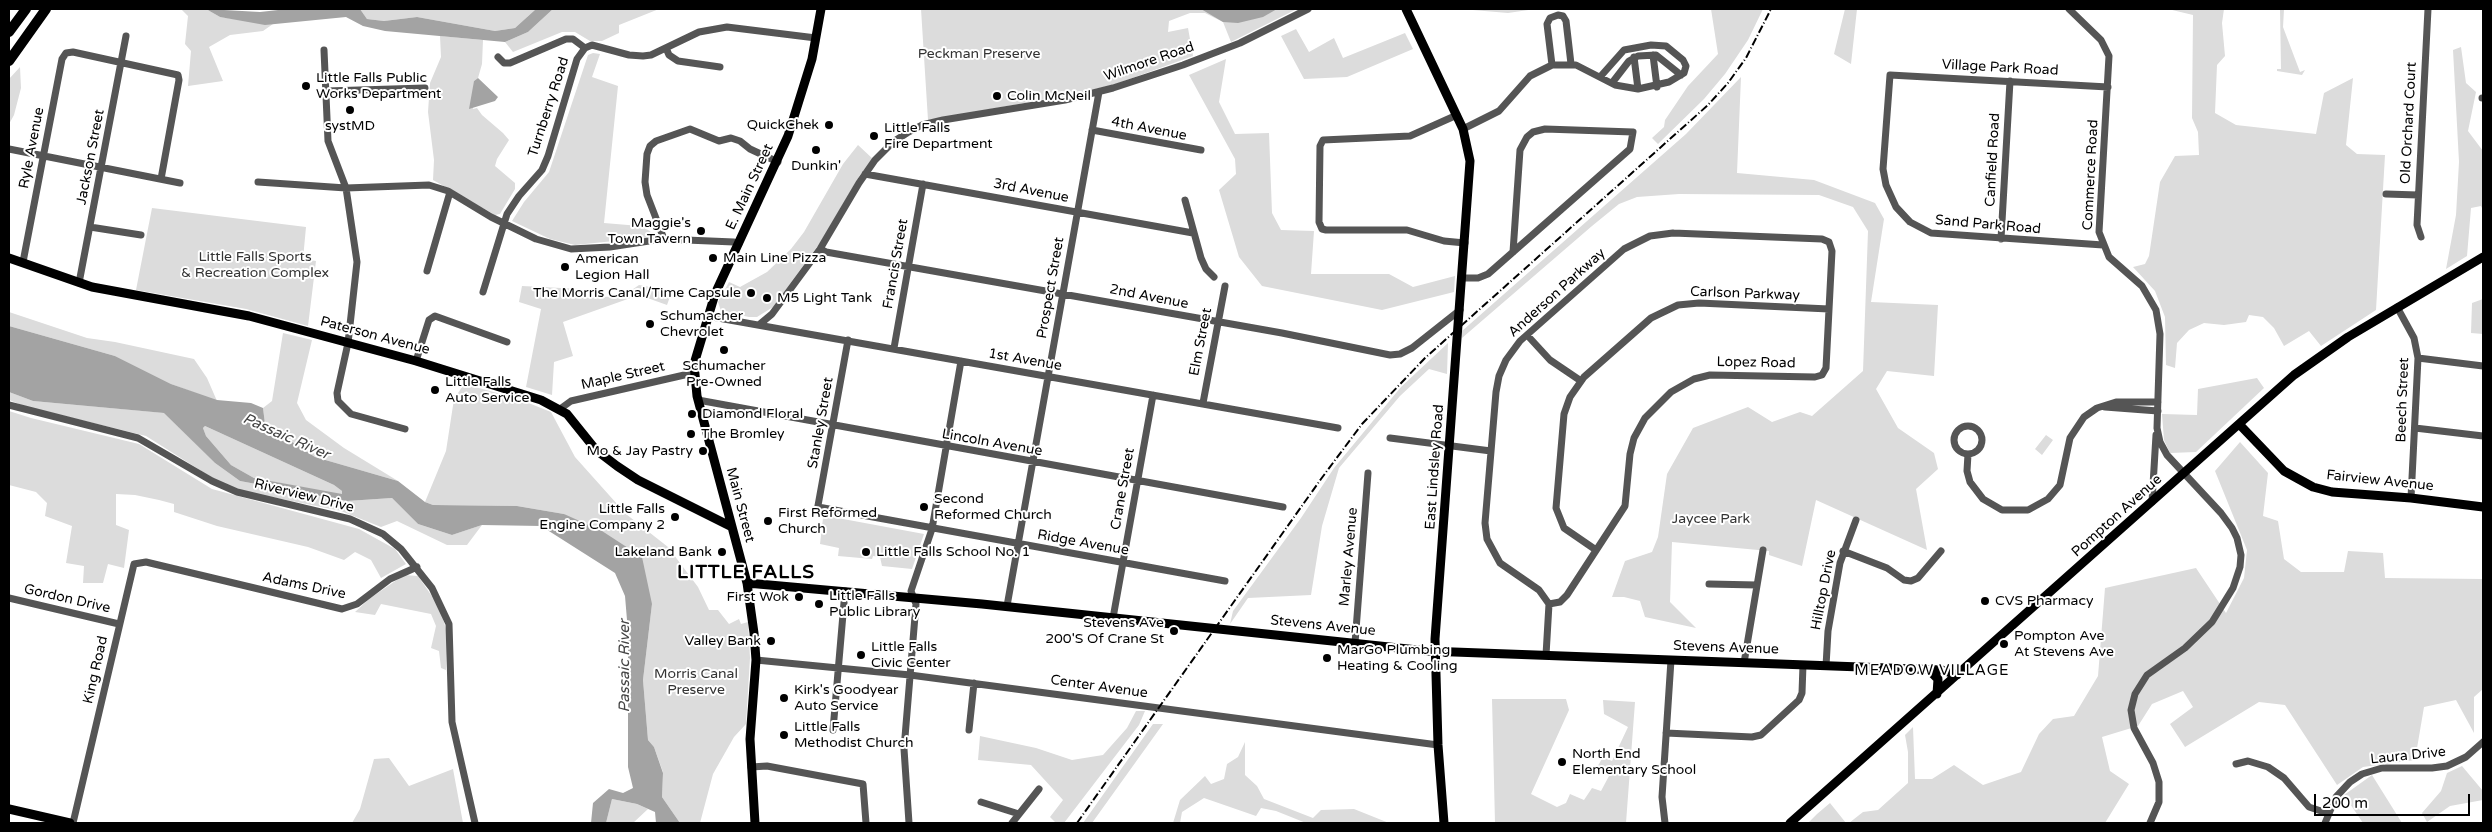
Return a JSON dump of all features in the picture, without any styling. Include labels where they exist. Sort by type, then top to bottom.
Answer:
[{"type":"highway","points":[[9,32],[26,9]]},
{"type":"highway","points":[[9,61],[46,9]]},
{"type":"main road","name":"E. Main Street","points":[[707,316],[778,162],[804,88],[821,9]]},
{"type":"main road","name":"East Lindsley Road","points":[[1406,9],[1463,129],[1468,147],[1470,167],[1435,651],[1438,745],[1444,823]]},
{"type":"main road","name":"Pompton Avenue","points":[[1790,823],[2239,424],[2313,361],[2397,307],[2483,257]]},
{"type":"main road","name":"Paterson Avenue","points":[[9,258],[79,283],[228,312],[416,361],[526,395],[560,409],[573,420],[596,450],[617,466],[650,486],[702,510],[732,527]]},
{"type":"main road","name":"Main Street","points":[[707,316],[696,350],[694,373],[698,400],[747,583],[756,660],[751,713],[750,767],[755,823]]},
{"type":"main road","name":"Fairview Avenue","points":[[2239,424],[2278,467],[2307,485],[2332,492],[2411,498],[2483,507]]},
{"type":"main road","name":"Paterson Avenue","points":[[702,510],[728,512]]},
{"type":"main road","name":"Stevens Avenue","points":[[747,583],[845,590],[1007,606],[1435,651],[1942,670],[1957,675]]},
{"type":"main road","points":[[1929,670],[1938,680],[1937,694]]},
{"type":"main road","points":[[9,809],[71,823]]},
{"type":"street","name":"Wilmore Road","points":[[760,324],[772,314],[820,249],[865,174],[893,142],[922,125],[1065,100],[1099,92],[1183,65],[1240,43],[1308,9]]},
{"type":"street","name":"Commerce Road","points":[[2069,9],[2105,47],[2110,61],[2099,232],[2102,245],[2112,261],[2142,286],[2156,310],[2160,334],[2158,411],[2152,503]]},
{"type":"street","name":"Old Orchard Court","points":[[2421,237],[2417,225],[2428,9]]},
{"type":"street","points":[[1552,65],[1547,24],[1550,18],[1558,15],[1564,17],[1566,21],[1571,64]]},
{"type":"street","name":"Turnberry Road","points":[[483,292],[504,223],[515,202],[542,170],[548,156],[577,59],[585,48],[592,45],[636,56],[651,54],[699,32],[726,27],[816,38]]},
{"type":"street","name":"Jackson Street","points":[[79,283],[126,36]]},
{"type":"street","name":"Turnberry Road","points":[[498,57],[504,63],[510,64],[566,39],[573,39],[585,48]]},
{"type":"street","points":[[1463,129],[1499,111],[1530,76],[1552,65],[1571,64],[1612,83],[1638,89],[1657,87],[1681,75],[1686,66],[1683,60],[1666,46],[1660,45],[1624,50],[1600,77]]},
{"type":"street","points":[[666,48],[669,55],[678,61],[720,67]]},
{"type":"street","points":[[324,50],[328,146],[343,176],[357,262],[348,343],[337,393],[338,402],[351,414],[405,429]]},
{"type":"street","name":"Ryle Avenue","points":[[23,262],[62,59],[68,52],[122,62]]},
{"type":"street","points":[[1653,55],[1657,87]]},
{"type":"street","points":[[1612,83],[1634,57],[1653,55],[1663,60],[1681,75]]},
{"type":"street","points":[[1634,57],[1638,89]]},
{"type":"street","points":[[122,62],[175,73],[179,78],[161,180]]},
{"type":"street","name":"Village Park Road","points":[[1890,75],[2108,87]]},
{"type":"street","name":"Sand Park Road","points":[[1890,75],[1883,169],[1886,185],[1896,207],[1910,222],[1930,233],[2102,245]]},
{"type":"street","name":"Canfield Road","points":[[2001,239],[2010,82]]},
{"type":"street","points":[[326,91],[425,88]]},
{"type":"street","name":"Prospect Street","points":[[1007,606],[1099,92]]},
{"type":"street","points":[[1457,115],[1410,136],[1323,140],[1320,146],[1319,222],[1322,229],[1326,230],[1413,231],[1444,241],[1465,243]]},
{"type":"street","points":[[664,239],[647,194],[645,182],[650,146],[656,141],[690,129],[719,142],[732,138],[740,141],[750,149],[778,162]]},
{"type":"street","points":[[1462,278],[1485,276],[1513,252],[1630,149],[1633,132],[1545,129],[1533,132],[1527,137],[1520,150],[1513,252]]},
{"type":"street","name":"4th Avenue","points":[[1092,130],[1201,150]]},
{"type":"street","points":[[9,149],[180,183]]},
{"type":"street","name":"3rd Avenue","points":[[865,174],[1193,233]]},
{"type":"street","points":[[258,182],[346,188],[429,185],[450,192],[504,223],[548,244],[571,249],[610,247],[664,239],[734,242],[739,244]]},
{"type":"street","name":"Francis Street","points":[[894,348],[923,184]]},
{"type":"street","points":[[427,271],[450,192]]},
{"type":"street","points":[[2386,194],[2418,195]]},
{"type":"street","points":[[1185,200],[1193,233],[1206,269],[1214,277]]},
{"type":"street","points":[[90,226],[141,235]]},
{"type":"street","name":"Anderson Parkway","points":[[1549,604],[1539,590],[1504,566],[1488,544],[1485,523],[1499,376],[1510,354],[1527,335],[1624,249],[1643,239],[1665,233],[1827,241],[1832,251],[1829,309]]},
{"type":"street","name":"2nd Avenue","points":[[820,249],[826,252],[1062,295],[1282,333],[1390,355],[1400,354],[1412,348],[1460,310]]},
{"type":"street","name":"Elm Street","points":[[1203,403],[1225,286]]},
{"type":"street","name":"Carlson Parkway","points":[[1596,550],[1564,528],[1556,508],[1564,414],[1570,397],[1581,380],[1651,318],[1678,305],[1699,303],[1829,309]]},
{"type":"street","name":"Beech Street","points":[[2397,307],[2414,338],[2418,358],[2411,498]]},
{"type":"street","name":"Lopez Road","points":[[1549,604],[1560,602],[1567,595],[1625,506],[1631,446],[1640,424],[1650,412],[1678,387],[1710,375],[1820,376],[1827,366],[1829,309]]},
{"type":"street","points":[[416,361],[429,320],[436,316],[506,342]]},
{"type":"street","name":"1st Avenue","points":[[707,316],[1338,428]]},
{"type":"street","points":[[1527,335],[1550,360],[1581,380]]},
{"type":"street","name":"Stanley Street","points":[[818,509],[848,340]]},
{"type":"street","points":[[2418,358],[2483,366]]},
{"type":"street","points":[[910,823],[904,749],[916,604],[912,589],[932,529],[961,361]]},
{"type":"street","name":"Maple Street","points":[[560,409],[571,401],[694,373]]},
{"type":"street","name":"Crane Street","points":[[1113,618],[1153,394]]},
{"type":"street","name":"Lincoln Avenue","points":[[698,400],[947,448],[1137,482],[1198,490],[1283,507]]},
{"type":"street","points":[[1968,454],[1967,471],[1970,482],[1982,499],[1992,506],[2007,511],[2033,508],[2048,499],[2060,484],[2069,441],[2075,427],[2088,414],[2116,402],[2158,402]]},
{"type":"street","name":"Riverview Drive","points":[[9,405],[138,438],[212,481],[237,492],[326,512],[363,524],[383,534],[417,567],[432,588],[449,624],[452,722],[475,823]]},
{"type":"street","points":[[2103,406],[2158,411]]},
{"type":"street","name":"Commerce Road","points":[[2150,823],[2158,802],[2159,782],[2153,763],[2134,728],[2131,710],[2135,694],[2147,675],[2185,648],[2212,622],[2233,588],[2240,561],[2238,543],[2232,528],[2164,451],[2157,428]]},
{"type":"street","points":[[2415,428],[2483,436]]},
{"type":"street","points":[[1390,438],[1491,451]]},
{"type":"street","name":"Marley Avenue","points":[[1355,643],[1368,473]]},
{"type":"street","name":"Ridge Avenue","points":[[818,509],[1225,581]]},
{"type":"street","name":"Hilltop Drive","points":[[1826,666],[1828,630],[1843,551],[1856,520]]},
{"type":"street","points":[[1744,663],[1763,550]]},
{"type":"street","points":[[1843,551],[1886,568],[1904,580],[1911,582],[1918,578],[1941,551]]},
{"type":"street","name":"King Road","points":[[71,823],[134,564],[146,562],[176,570]]},
{"type":"street","name":"Adams Drive","points":[[176,570],[342,609],[357,604],[390,579],[417,567]]},
{"type":"street","points":[[1709,584],[1757,585]]},
{"type":"street","points":[[833,730],[845,590]]},
{"type":"street","name":"Gordon Drive","points":[[9,598],[119,624]]},
{"type":"street","points":[[1546,656],[1549,604]]},
{"type":"street","name":"Center Avenue","points":[[756,660],[910,674],[1438,745]]},
{"type":"street","points":[[1665,823],[1662,797],[1671,660]]},
{"type":"street","points":[[1666,733],[1752,738],[1761,735],[1799,700],[1802,693],[1803,665]]},
{"type":"street","points":[[969,730],[974,683]]},
{"type":"street","name":"Laura Drive","points":[[2325,823],[2328,813],[2340,791],[2362,774],[2382,768],[2432,768],[2447,766],[2466,757],[2483,742]]},
{"type":"street","points":[[2236,764],[2248,761],[2268,767],[2284,778],[2309,807],[2328,813]]},
{"type":"street","points":[[750,767],[768,766],[863,784],[866,823]]},
{"type":"street","points":[[1012,823],[1039,789]]},
{"type":"street","points":[[981,802],[1019,814]]},
{"type":"green space","points":[[181,9],[206,9],[220,17],[273,24],[263,31],[230,35],[209,47],[223,81],[188,86],[191,51],[185,44],[188,16]]},
{"type":"green space","points":[[360,9],[536,9],[515,28],[495,31],[417,17],[384,21],[367,19]]},
{"type":"green space","points":[[553,9],[659,9],[619,25],[619,33],[602,41],[590,41],[575,32],[562,32],[513,52],[505,42],[528,32]]},
{"type":"green space","name":"Peckman Preserve","points":[[921,9],[1297,9],[1231,42],[1223,22],[1205,13],[1190,13],[1169,21],[1168,32],[1188,28],[1193,56],[1116,84],[1070,95],[928,120]]},
{"type":"green space","points":[[1461,9],[1535,9],[1508,13]]},
{"type":"green space","points":[[1711,9],[1763,9],[1748,40],[1725,74],[1704,99],[1658,144],[1652,138],[1664,127],[1665,120],[1688,86],[1718,54]]},
{"type":"green space","points":[[1845,9],[1857,9],[1851,64],[1834,54]]},
{"type":"green space","points":[[2168,9],[2224,9],[2222,23],[2225,56],[2217,65],[2215,113],[2236,125],[2316,134],[2324,93],[2353,78],[2346,145],[2357,154],[2385,155],[2376,310],[2321,346],[2309,331],[2284,346],[2274,328],[2263,317],[2249,315],[2246,322],[2224,325],[2204,323],[2189,330],[2177,343],[2175,368],[2166,365],[2165,317],[2155,291],[2133,267],[2145,264],[2149,256],[2160,182],[2175,156],[2199,155],[2198,132],[2192,118],[2193,15]]},
{"type":"green space","points":[[2280,9],[2284,9],[2283,27],[2300,72],[2305,70],[2302,75],[2277,71],[2277,69],[2281,69]]},
{"type":"green space","points":[[1296,29],[1309,52],[1334,38],[1343,58],[1405,33],[1413,49],[1347,77],[1304,79],[1281,36]]},
{"type":"green space","points":[[440,36],[483,40],[482,64],[478,78],[474,81],[473,109],[477,108],[509,140],[497,159],[495,166],[515,183],[515,189],[500,214],[495,215],[433,180],[434,160],[428,112],[430,83],[441,57]]},
{"type":"green space","points":[[2461,47],[2466,83],[2476,92],[2468,131],[2483,151],[2483,210],[2481,206],[2471,208],[2467,256],[2446,269],[2456,215],[2459,162],[2453,50]]},
{"type":"green space","points":[[593,53],[600,54],[592,77],[618,86],[604,223],[640,226],[650,231],[653,237],[575,245],[550,239],[512,221],[524,202],[549,172],[588,55]]},
{"type":"green space","points":[[1226,59],[1219,102],[1235,134],[1269,133],[1272,213],[1281,230],[1314,231],[1311,274],[1389,274],[1413,287],[1455,276],[1454,292],[1382,310],[1262,286],[1239,257],[1219,190],[1236,174],[1235,159],[1189,75]]},
{"type":"green space","points":[[20,67],[21,88],[14,115],[9,124],[9,79]]},
{"type":"green space","name":"Jaycee Park","points":[[1741,77],[1737,173],[1814,180],[1875,203],[1884,219],[1871,302],[1938,305],[1934,376],[1887,371],[1876,389],[1898,428],[1934,453],[1938,469],[1916,489],[1927,550],[1816,500],[1802,566],[1769,555],[1769,551],[1672,542],[1670,602],[1696,628],[1645,617],[1640,601],[1624,597],[1612,597],[1625,561],[1652,552],[1658,537],[1667,474],[1693,428],[1748,407],[1772,422],[1800,412],[1812,416],[1863,371],[1868,231],[1853,207],[1819,195],[1679,194],[1637,197],[1619,204],[1462,338],[1462,331],[1686,134]]},
{"type":"green space","points":[[858,145],[873,159],[860,175],[822,240],[773,307],[757,317],[721,311],[718,302],[729,282],[740,287],[767,272],[791,249],[804,232],[843,164]]},
{"type":"green space","name":"Little Falls Sports & Recreation Complex","points":[[152,208],[306,227],[303,259],[316,261],[308,326],[246,309],[136,290]]},
{"type":"green space","points":[[639,285],[672,291],[667,305],[639,295],[563,322],[573,356],[554,362],[552,395],[526,387],[541,309],[519,302],[522,286],[581,289],[581,298],[623,296]]},
{"type":"green space","points":[[2483,299],[2483,334],[2471,333],[2472,303]]},
{"type":"green space","points":[[9,312],[87,338],[194,359],[207,378],[217,401],[171,384],[115,356],[9,326]]},
{"type":"green space","points":[[283,333],[312,340],[297,403],[306,420],[344,448],[398,481],[315,457],[265,424],[263,408],[272,401]]},
{"type":"green space","points":[[1448,343],[1447,374],[1429,369],[1400,396],[1339,468],[1322,526],[1311,595],[1248,598],[1230,624],[1233,611],[1301,518],[1334,468],[1401,387]]},
{"type":"green space","points":[[2257,378],[2264,388],[2196,452],[2170,453],[2164,440],[2162,414],[2197,415],[2198,389]]},
{"type":"green space","name":"Morris Canal Preserve","points":[[464,384],[516,398],[551,412],[575,457],[626,514],[668,547],[698,587],[709,610],[718,610],[729,624],[739,619],[741,624],[748,622],[750,658],[746,724],[734,737],[713,774],[700,823],[680,823],[662,797],[663,772],[654,747],[648,740],[643,680],[652,604],[564,514],[517,506],[433,505],[425,502],[446,451],[454,399]]},
{"type":"green space","points":[[9,392],[33,401],[165,413],[215,463],[240,481],[347,501],[392,498],[418,524],[452,535],[482,525],[467,545],[447,545],[397,521],[381,527],[341,511],[247,492],[222,484],[146,436],[24,406],[9,400]]},
{"type":"green space","points":[[9,411],[139,444],[212,489],[359,529],[395,549],[406,564],[381,578],[371,560],[355,552],[344,560],[308,547],[217,526],[174,512],[174,504],[135,495],[116,494],[116,525],[129,530],[124,568],[108,564],[103,583],[83,583],[84,566],[66,563],[72,526],[45,516],[47,503],[36,492],[9,485]]},
{"type":"green space","points":[[205,426],[334,485],[342,491],[342,495],[254,478],[231,465],[206,436],[203,428]]},
{"type":"green space","points":[[2046,435],[2053,440],[2042,455],[2035,449]]},
{"type":"green space","points":[[2240,442],[2268,473],[2263,516],[2278,521],[2284,559],[2301,572],[2344,572],[2348,551],[2383,553],[2385,578],[2483,579],[2483,689],[2474,697],[2474,733],[2456,700],[2424,707],[2415,760],[2363,767],[2337,785],[2285,705],[2259,702],[2185,747],[2170,724],[2193,707],[2183,691],[2152,704],[2138,726],[2102,737],[2110,771],[2129,784],[2105,823],[1849,823],[1863,812],[1878,810],[1908,783],[1908,752],[1905,735],[1913,727],[1915,779],[1932,779],[1954,765],[1983,785],[2021,772],[2039,734],[2053,719],[2074,716],[2098,676],[2105,588],[2196,568],[2226,613],[2244,578],[2247,550],[2215,471]]},
{"type":"green space","name":"Little Falls School No. 1","points":[[827,516],[924,534],[912,569],[882,566],[880,557],[873,556],[872,559],[838,556],[839,548],[820,544],[823,518]]},
{"type":"green space","points":[[404,575],[418,576],[440,608],[447,633],[446,670],[441,668],[439,651],[431,648],[436,626],[431,614],[381,604],[375,615],[355,612],[369,599]]},
{"type":"green space","name":"North End Elementary School","points":[[1492,699],[1566,699],[1569,710],[1531,794],[1557,807],[1566,803],[1570,794],[1584,800],[1592,788],[1601,791],[1609,776],[1596,769],[1603,757],[1612,761],[1628,727],[1604,714],[1603,700],[1635,702],[1626,823],[1495,823]]},
{"type":"green space","points":[[1136,711],[1145,711],[1139,725],[1064,823],[1056,823],[1050,817],[1063,800],[1031,765],[978,760],[980,736],[1036,748],[1072,760],[1103,755],[1127,728]]},
{"type":"green space","points":[[1153,724],[1163,724],[1092,823],[1083,823]]},
{"type":"green space","points":[[1245,742],[1245,775],[1257,786],[1264,799],[1313,818],[1321,810],[1354,809],[1389,823],[1306,823],[1276,811],[1261,808],[1256,816],[1204,798],[1182,812],[1180,823],[1173,823],[1180,800],[1205,776],[1211,784],[1224,779],[1227,764],[1238,757]]},
{"type":"green space","points":[[389,758],[409,786],[453,769],[463,823],[352,823],[360,809],[374,759]]},
{"type":"green space","points":[[2462,766],[2483,791],[2483,800],[2450,806],[2427,822],[2422,813],[2441,791],[2447,773]]},
{"type":"green space","points":[[2372,775],[2402,823],[2363,823],[2344,795]]},
{"type":"green space","points":[[612,799],[637,804],[648,809],[633,823],[606,823]]},
{"type":"green space","points":[[1830,803],[1846,823],[1808,823],[1817,814]]},
{"type":"shaded area","points":[[206,9],[260,12],[287,9],[360,9],[367,19],[384,21],[417,17],[495,31],[515,28],[536,9],[553,9],[528,32],[505,42],[385,31],[363,26],[346,17],[265,25],[220,17]]},
{"type":"shaded area","points":[[1201,9],[1277,9],[1263,17],[1238,23],[1223,22]]},
{"type":"shaded area","points":[[478,78],[498,97],[495,101],[469,109],[474,81]]},
{"type":"shaded area","points":[[9,326],[115,356],[171,384],[217,400],[251,403],[263,408],[265,424],[315,457],[398,481],[425,502],[433,505],[517,506],[564,514],[602,531],[642,557],[652,604],[643,680],[648,740],[654,747],[663,773],[662,797],[680,823],[656,823],[655,812],[637,804],[612,799],[606,823],[591,823],[593,803],[609,789],[623,793],[633,788],[628,767],[628,632],[625,596],[615,573],[541,526],[482,525],[452,535],[418,524],[392,498],[347,501],[240,481],[215,463],[164,413],[33,401],[9,392]],"holes":[[[205,426],[334,485],[342,491],[342,494],[254,478],[231,465],[206,436],[203,428]]]},
{"type":"railway","points":[[1077,823],[1362,424],[1425,358],[1708,105],[1728,83],[1746,58],[1771,9]]},
{"type":"place","name":"Little Falls Public Works Department","points":[[306,86]]},
{"type":"place","name":"Colin McNeil","points":[[997,96]]},
{"type":"place","name":"systMD","points":[[350,110]]},
{"type":"place","name":"QuickChek","points":[[829,125]]},
{"type":"place","name":"Little Falls Fire Department","points":[[874,136]]},
{"type":"place","name":"Dunkin'","points":[[816,150]]},
{"type":"place","name":"Maggie's Town Tavern","points":[[701,231]]},
{"type":"place","name":"Main Line Pizza","points":[[713,258]]},
{"type":"place","name":"American Legion Hall","points":[[565,267]]},
{"type":"place","name":"The Morris Canal/Time Capsule","points":[[751,293]]},
{"type":"place","name":"M5 Light Tank","points":[[767,298]]},
{"type":"place","name":"Schumacher Chevrolet","points":[[650,324]]},
{"type":"place","name":"Schumacher Pre-Owned","points":[[724,350]]},
{"type":"place","name":"Little Falls Auto Service","points":[[435,390]]},
{"type":"place","name":"Diamond Floral","points":[[692,414]]},
{"type":"place","name":"The Bromley","points":[[691,434]]},
{"type":"place","name":"Mo & Jay Pastry","points":[[703,451]]},
{"type":"place","name":"Second Reformed Church","points":[[924,507]]},
{"type":"place","name":"Little Falls Engine Company 2","points":[[675,517]]},
{"type":"place","name":"First Reformed Church","points":[[768,521]]},
{"type":"place","name":"Lakeland Bank","points":[[722,552]]},
{"type":"place","name":"Little Falls School No. 1","points":[[866,552]]},
{"type":"place","name":"First Wok","points":[[799,597]]},
{"type":"place","name":"CVS Pharmacy","points":[[1985,601]]},
{"type":"place","name":"Little Falls Public Library","points":[[819,604]]},
{"type":"place","name":"Stevens Ave 200'S Of Crane St","points":[[1174,631]]},
{"type":"place","name":"Valley Bank","points":[[771,641]]},
{"type":"place","name":"Pompton Ave At Stevens Ave","points":[[2004,644]]},
{"type":"place","name":"Little Falls Civic Center","points":[[861,655]]},
{"type":"place","name":"MarGo Plumbing Heating & Cooling","points":[[1327,658]]},
{"type":"place","name":"Kirk's Goodyear Auto Service","points":[[784,698]]},
{"type":"place","name":"Little Falls Methodist Church","points":[[784,735]]},
{"type":"place","name":"North End Elementary School","points":[[1562,762]]},
{"type":"district","name":"LITTLE FALLS","points":[[746,573]]},
{"type":"district","name":"MEADOW VILLAGE","points":[[1932,671]]},
{"type":"water label","name":"Passaic River","points":[[286,437]]},
{"type":"water label","name":"Passaic River","points":[[625,666]]}]
